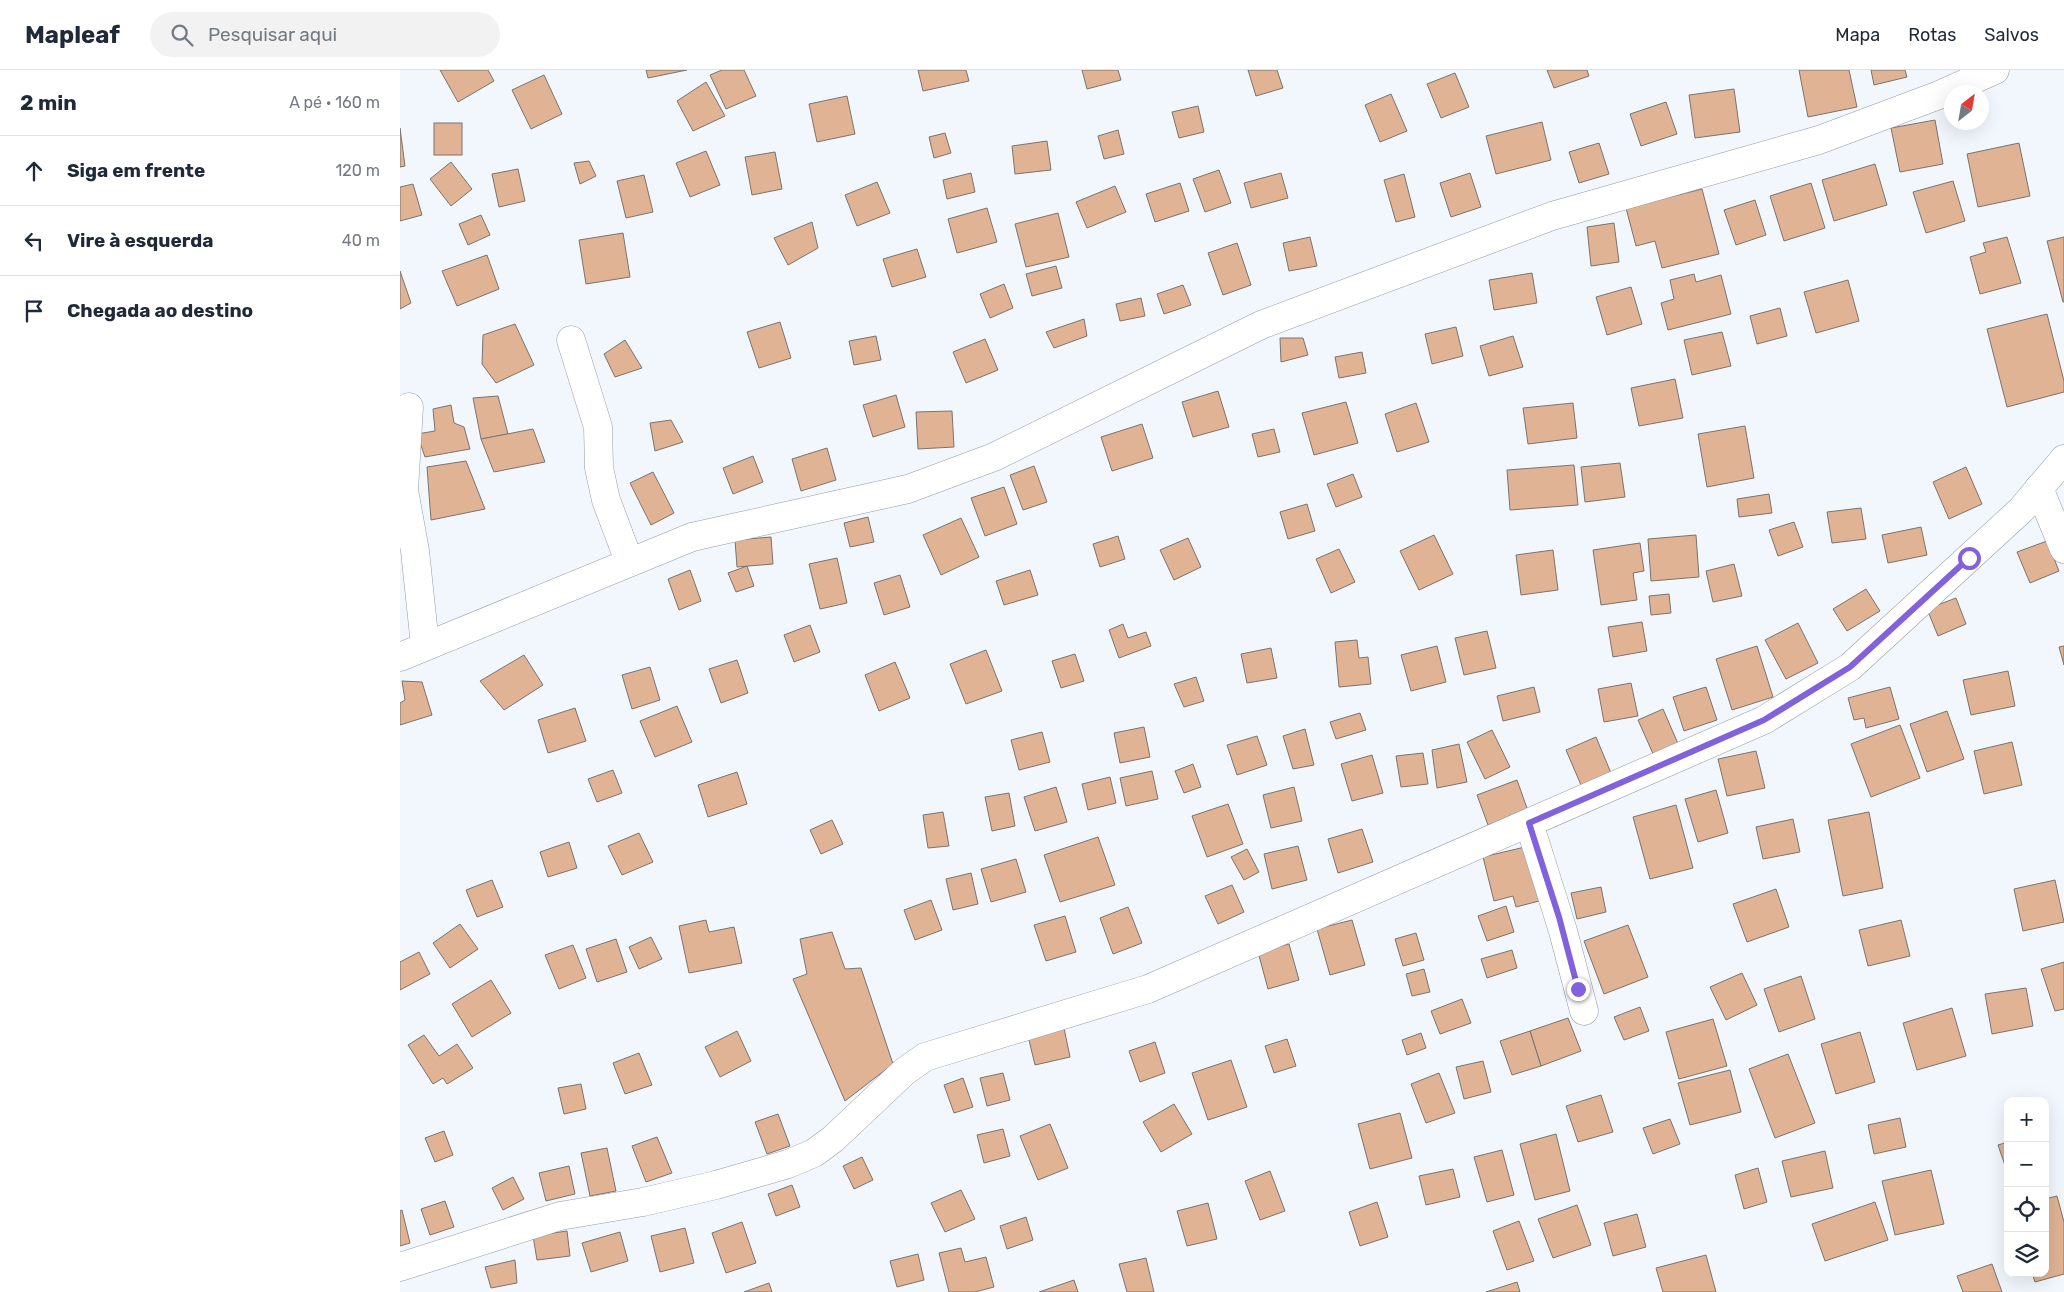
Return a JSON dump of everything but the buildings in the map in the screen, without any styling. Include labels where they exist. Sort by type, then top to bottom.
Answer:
[{"type":"street","points":[[400,657],[629,561],[692,537],[908,489],[994,457],[1261,325],[1552,216],[1819,140],[1939,95],[1995,70]]},
{"type":"street","points":[[571,340],[598,427],[599,468],[606,500],[629,561]]},
{"type":"street","points":[[409,407],[404,490],[415,551],[425,645]]},
{"type":"street","points":[[400,1267],[560,1216],[652,1200],[716,1185],[788,1164],[814,1153],[833,1139],[904,1072],[925,1057],[1148,989],[1764,720],[1850,667],[2021,510],[2064,459]]},
{"type":"street","points":[[2039,488],[2064,549]]},
{"type":"street","points":[[1529,823],[1560,921],[1584,1011]]},
{"type":"route","points":[[1578,989],[1548,878],[1529,823],[1764,720],[1850,667],[1969,558]]}]
